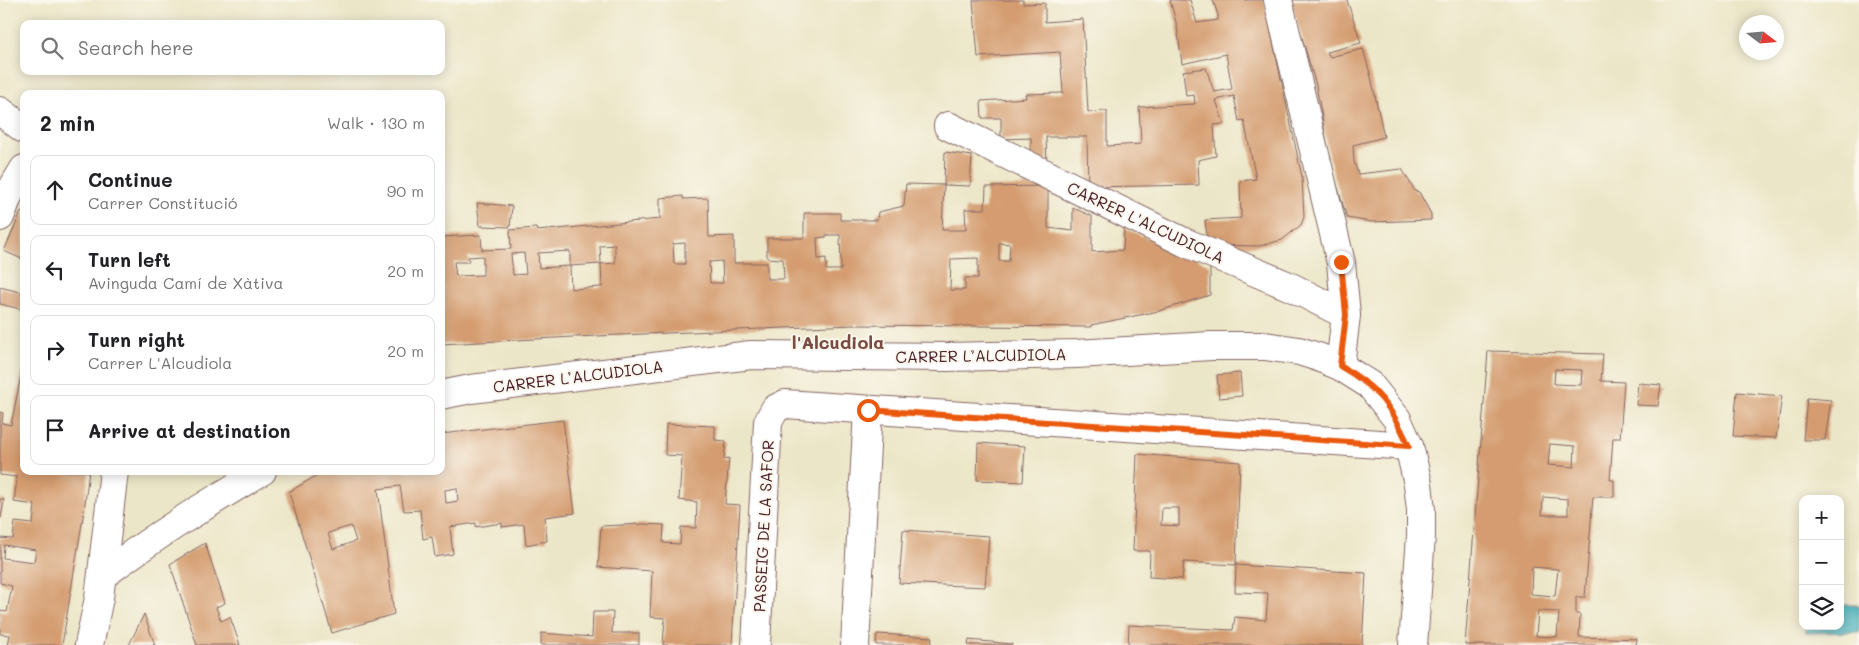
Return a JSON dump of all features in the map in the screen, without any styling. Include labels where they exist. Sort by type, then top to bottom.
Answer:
[{"type":"street","points":[[1278,0],[1341,262],[1346,315],[1340,366]]},
{"type":"street","name":"CARRER L'ALCUDIOLA","points":[[948,126],[1150,226],[1291,287],[1346,315]]},
{"type":"street","points":[[0,217],[9,194],[20,176]]},
{"type":"street","name":"CARRER L’ALCUDIOLA","points":[[445,393],[751,355],[947,357],[1076,354],[1211,346],[1265,346],[1299,351],[1340,366],[1370,385],[1397,419],[1409,446],[1418,484],[1421,510],[1421,536],[1413,645]]},
{"type":"street","name":"PASSEIG DE LA SAFOR","points":[[756,645],[768,422],[775,410],[785,404],[868,410]]},
{"type":"street","points":[[855,645],[868,410],[1409,446]]},
{"type":"street","points":[[89,645],[102,576],[114,475]]},
{"type":"street","points":[[102,576],[142,545],[255,475]]},
{"type":"water","points":[[1844,605],[1859,605],[1859,632],[1806,633],[1806,630],[1844,630]]},
{"type":"building","points":[[973,0],[1023,0],[1023,4],[1045,3],[1045,22],[1083,19],[1088,112],[1107,111],[1107,146],[1141,144],[1139,107],[1195,104],[1194,95],[1186,96],[1183,71],[1206,68],[1214,92],[1232,89],[1226,54],[1182,64],[1177,26],[1170,0],[1190,0],[1197,23],[1218,20],[1213,0],[1264,0],[1302,177],[1304,217],[1301,225],[1282,240],[1260,246],[1208,245],[1205,220],[1241,218],[1240,181],[1256,179],[1244,120],[1239,121],[1234,96],[1216,100],[1224,124],[1214,125],[1216,156],[1198,160],[1199,185],[1088,187],[1087,137],[1046,137],[1047,166],[1031,157],[1031,138],[1001,139],[1001,118],[982,118],[981,101],[1026,98],[1025,94],[1063,93],[1060,52],[978,57]]},
{"type":"building","points":[[1291,0],[1347,0],[1361,43],[1327,52],[1330,57],[1363,49],[1384,137],[1353,145],[1354,162],[1358,174],[1402,169],[1415,191],[1419,192],[1431,214],[1431,220],[1371,222],[1347,218],[1331,165],[1316,85]]},
{"type":"building","points":[[945,152],[972,156],[970,186],[944,185]]},
{"type":"building","points":[[906,184],[944,185],[942,230],[966,230],[965,209],[985,209],[986,187],[1048,186],[1048,228],[1073,231],[1073,208],[1092,216],[1092,252],[1123,250],[1124,228],[1210,265],[1210,295],[1159,311],[1091,325],[1091,327],[854,325],[445,344],[445,237],[481,235],[482,250],[511,249],[510,230],[536,228],[537,231],[660,219],[660,198],[683,196],[683,199],[708,198],[709,237],[734,236],[734,263],[767,263],[767,279],[784,279],[783,259],[767,258],[767,238],[804,238],[804,213],[840,213],[840,220],[877,220],[878,212],[904,206]],"holes":[[[826,235],[840,235],[841,270],[826,270],[826,258],[818,259],[817,238],[826,237]],[[685,243],[685,264],[674,264],[673,244]],[[999,243],[1010,244],[1009,261],[999,261]],[[615,245],[615,263],[601,264],[600,246]],[[570,251],[570,266],[539,268],[538,253]],[[524,253],[526,274],[513,275],[511,254]],[[483,256],[483,275],[456,276],[454,262],[469,262],[468,257]],[[978,258],[978,278],[965,278],[965,290],[950,290],[951,259]],[[722,261],[723,283],[710,283],[709,262]],[[601,264],[602,287],[571,289],[570,266]]]},
{"type":"building","points":[[477,203],[512,206],[510,227],[480,226]]},
{"type":"building","points":[[20,214],[20,258],[4,251]]},
{"type":"building","points":[[0,287],[20,292],[20,309],[0,304]]},
{"type":"building","points":[[1488,351],[1603,354],[1601,381],[1624,382],[1620,438],[1613,438],[1610,480],[1614,480],[1614,497],[1593,497],[1585,597],[1576,597],[1576,614],[1580,614],[1579,637],[1637,639],[1636,645],[1465,645]],"holes":[[[1555,369],[1582,370],[1581,385],[1554,384]],[[1550,444],[1575,446],[1574,467],[1548,465]],[[1543,497],[1568,499],[1568,515],[1542,515]],[[1532,567],[1558,569],[1555,596],[1531,594]],[[1538,611],[1559,612],[1557,637],[1536,636]]]},
{"type":"building","points":[[1240,373],[1242,396],[1219,398],[1217,375]]},
{"type":"building","points":[[20,381],[20,475],[88,475],[62,645],[8,645],[10,635],[0,634],[0,611],[7,612],[12,586],[0,583],[0,538],[13,539],[15,522],[33,524],[35,505],[14,502],[17,477],[0,475],[0,412],[3,413],[2,423],[11,425]],"holes":[[[4,545],[36,550],[34,562],[3,558]]]},
{"type":"building","points":[[1638,383],[1661,385],[1658,406],[1636,405]]},
{"type":"building","points":[[1737,392],[1782,396],[1776,438],[1733,436]]},
{"type":"building","points":[[1807,398],[1831,400],[1825,440],[1803,440]]},
{"type":"building","points":[[563,420],[575,513],[545,517],[547,541],[526,545],[524,524],[502,527],[502,523],[476,527],[476,523],[450,527],[453,554],[435,557],[432,537],[423,539],[420,510],[404,511],[400,486],[378,489],[394,614],[332,633],[289,492],[317,475],[445,475],[445,434]],"holes":[[[457,488],[458,501],[446,503],[445,490]],[[351,526],[356,541],[333,549],[328,533]]]},
{"type":"building","points":[[666,424],[715,426],[715,440],[726,441],[724,459],[729,458],[725,504],[740,505],[732,645],[663,645],[665,618],[650,617],[652,571],[598,567],[601,526],[664,525],[663,543],[680,544],[681,527],[696,528],[697,502],[679,500],[682,456],[665,455]]},
{"type":"building","points":[[978,443],[1025,446],[1023,482],[977,480]]},
{"type":"building","points":[[1137,454],[1240,462],[1236,565],[1184,562],[1182,579],[1149,577],[1150,551],[1133,551]],"holes":[[[1162,508],[1179,508],[1179,526],[1161,525]]]},
{"type":"building","points":[[0,499],[4,499],[1,518],[0,518]]},
{"type":"building","points":[[903,530],[989,536],[985,587],[899,583]]},
{"type":"building","points":[[205,543],[225,603],[216,607],[221,621],[230,617],[240,645],[197,645],[170,564]]},
{"type":"building","points":[[1236,565],[1366,573],[1362,645],[1128,645],[1129,625],[1233,630],[1235,617],[1266,620],[1268,593],[1235,592]]},
{"type":"building","points":[[593,612],[613,612],[612,633],[639,633],[639,645],[541,645],[541,633],[592,637]]},
{"type":"building","points":[[144,614],[155,645],[129,645]]},
{"type":"building","points":[[877,634],[932,637],[931,645],[876,645]]},
{"type":"building","points":[[969,640],[1012,644],[1012,645],[968,645]]},
{"type":"district","name":"l'Alcudiola","points":[[838,342]]},
{"type":"route","points":[[868,410],[1409,446],[1397,419],[1386,403],[1370,385],[1340,366],[1346,315],[1341,262]]}]
